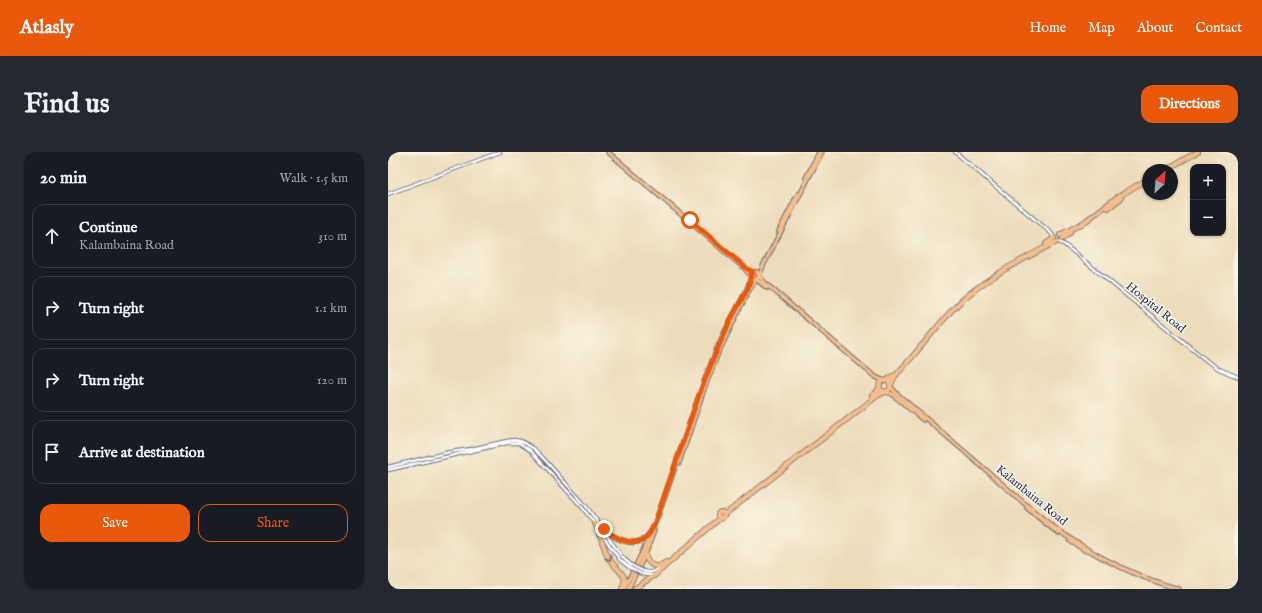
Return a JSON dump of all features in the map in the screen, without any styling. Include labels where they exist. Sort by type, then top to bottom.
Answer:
[{"type":"highway","points":[[1176,164],[1198,152]]},
{"type":"highway","points":[[1178,166],[1203,152]]},
{"type":"highway","points":[[723,514],[874,394],[881,383],[893,376],[956,303],[969,292],[1000,270],[1083,223],[1119,196],[1142,183]]},
{"type":"highway","points":[[634,589],[659,572],[719,517],[719,513],[723,514],[876,396],[890,390],[895,376],[946,317],[974,291],[1008,268],[1050,245],[1056,238],[1094,219],[1124,195],[1142,185]]},
{"type":"highway","points":[[885,381],[889,382],[891,386]]},
{"type":"highway","points":[[880,386],[882,391],[885,392]]},
{"type":"highway","points":[[645,555],[653,566],[663,564],[719,517]]},
{"type":"highway","points":[[597,524],[608,558],[623,575],[625,580],[623,589]]},
{"type":"main road","points":[[608,152],[745,269],[753,280],[758,278]]},
{"type":"main road","points":[[612,152],[743,265],[758,273],[758,278],[876,380],[880,386]]},
{"type":"main road","points":[[623,589],[638,563],[654,526],[699,395],[730,321],[748,288],[751,276],[759,269],[821,152]]},
{"type":"main road","points":[[628,589],[645,555],[718,353],[742,304],[758,278],[768,255],[821,152]]},
{"type":"main road","points":[[758,278],[874,376],[885,381]]},
{"type":"main road","name":"Kalambaina Road","points":[[891,386],[896,393],[1055,528],[1090,550],[1123,568],[1178,589]]},
{"type":"main road","points":[[885,392],[896,397],[1052,529],[1108,563],[1132,575],[1171,589]]},
{"type":"main road","points":[[597,524],[610,534],[632,543],[639,542],[646,538],[654,526]]},
{"type":"street","points":[[388,194],[500,152]]},
{"type":"street","points":[[955,152],[1056,238]]},
{"type":"street","name":"Hospital Road","points":[[1056,238],[1207,361],[1219,369],[1238,377]]},
{"type":"street","points":[[388,469],[507,443],[519,443],[527,447],[537,456],[597,524],[620,560],[650,576],[659,572]]},
{"type":"street","points":[[642,572],[653,572],[663,564]]},
{"type":"route","points":[[604,529],[612,536],[632,543],[639,542],[644,539],[650,532],[655,523],[699,395],[716,352],[730,321],[748,288],[751,273],[753,272],[746,268],[690,220]]}]
